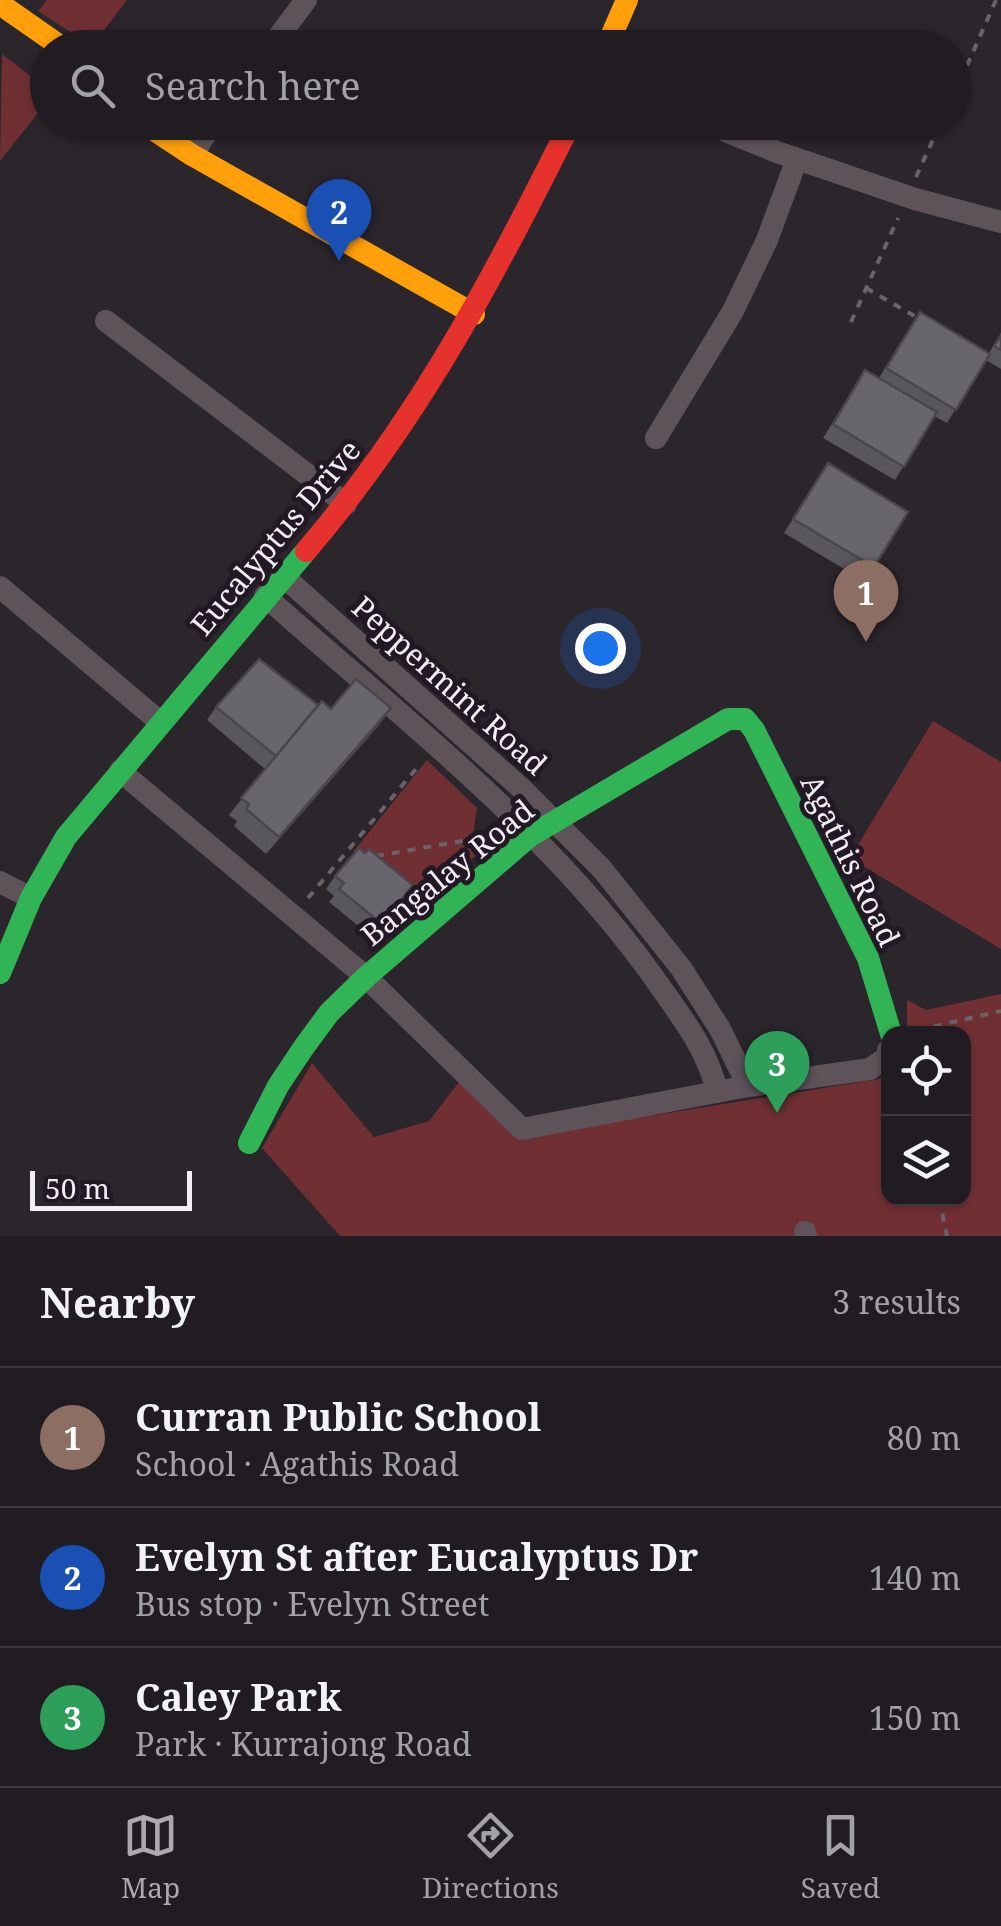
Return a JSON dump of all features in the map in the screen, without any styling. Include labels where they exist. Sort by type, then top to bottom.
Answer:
[{"type":"street","points":[[284,30],[306,0]]},
{"type":"street","points":[[614,30],[627,0]]},
{"type":"street","points":[[0,4],[37,30]]},
{"type":"street","points":[[0,20],[30,44]]},
{"type":"street","points":[[204,140],[478,307]]},
{"type":"street","name":"Eucalyptus Drive","points":[[0,974],[32,898],[66,837],[282,575],[346,504],[412,413],[478,307],[562,140]]},
{"type":"street","points":[[748,140],[908,197],[1001,222]]},
{"type":"street","points":[[656,438],[733,310],[768,240],[797,159]]},
{"type":"street","points":[[106,321],[346,504]]},
{"type":"street","name":"Peppermint Road","points":[[282,575],[555,822],[635,907],[720,1030],[748,1086]]},
{"type":"street","points":[[0,587],[160,722]]},
{"type":"street","name":"Peppermint Road","points":[[265,596],[502,807],[597,904],[650,972],[700,1048],[717,1092]]},
{"type":"street","name":"Bangalay Road","points":[[249,1142],[278,1086],[329,1013],[530,836],[712,727],[728,719],[745,719]]},
{"type":"street","name":"Agathis Road","points":[[745,719],[868,958],[888,1026]]},
{"type":"street","points":[[120,771],[366,977],[522,1130],[748,1086],[870,1069],[881,1059]]},
{"type":"street","points":[[0,882],[32,898]]},
{"type":"path","points":[[971,56],[996,0]]},
{"type":"path","points":[[850,322],[933,140]]},
{"type":"path","points":[[866,288],[926,322]]},
{"type":"path","points":[[306,901],[427,756]]},
{"type":"path","points":[[372,856],[500,834]]},
{"type":"path","points":[[337,863],[355,859]]},
{"type":"path","points":[[927,1026],[1001,1010]]},
{"type":"path","points":[[941,1206],[947,1236]]},
{"type":"shaded area","points":[[47,0],[127,0],[104,30],[67,30],[38,11]]},
{"type":"shaded area","points":[[2,54],[30,76],[30,123],[0,161]]},
{"type":"shaded area","points":[[933,721],[1001,762],[1001,949],[850,858]]},
{"type":"shaded area","points":[[427,760],[477,808],[473,833],[490,845],[417,900],[353,852]]},
{"type":"shaded area","points":[[1001,994],[1001,1236],[340,1236],[262,1148],[312,1063],[374,1137],[429,1121],[459,1082],[520,1137],[881,1078],[881,1206],[971,1206],[971,1026],[907,1026],[907,1000],[926,1010]]},
{"type":"building","points":[[920,312],[990,354],[956,410],[886,368]]},
{"type":"building","points":[[865,370],[937,412],[904,467],[833,424]]},
{"type":"building","points":[[828,463],[908,512],[874,567],[793,519]]},
{"type":"building","points":[[259,659],[318,705],[276,756],[216,707]]},
{"type":"building","points":[[356,679],[391,708],[279,837],[246,809],[249,804],[241,798],[322,701],[331,709]]},
{"type":"building","points":[[359,848],[365,853],[369,849],[413,885],[382,924],[339,889],[344,883],[335,876]]},
{"type":"traffic: fast","points":[[0,973],[31,898],[66,837],[306,551]]},
{"type":"traffic: fast","points":[[249,1143],[278,1086],[304,1047],[329,1013],[366,977],[530,836],[728,719],[745,719],[754,730],[868,958],[889,1026]]},
{"type":"traffic: slow","points":[[614,30],[627,0]]},
{"type":"traffic: slow","points":[[0,4],[37,30]]},
{"type":"traffic: slow","points":[[169,140],[474,314]]},
{"type":"traffic: jam","points":[[306,551],[384,450],[452,345],[562,140]]},
{"type":"place","name":"Evelyn St after Eucalyptus Dr","points":[[339,261]]},
{"type":"place","name":"Curran Public School","points":[[866,642]]},
{"type":"place","name":"Caley Park","points":[[777,1113]]}]
